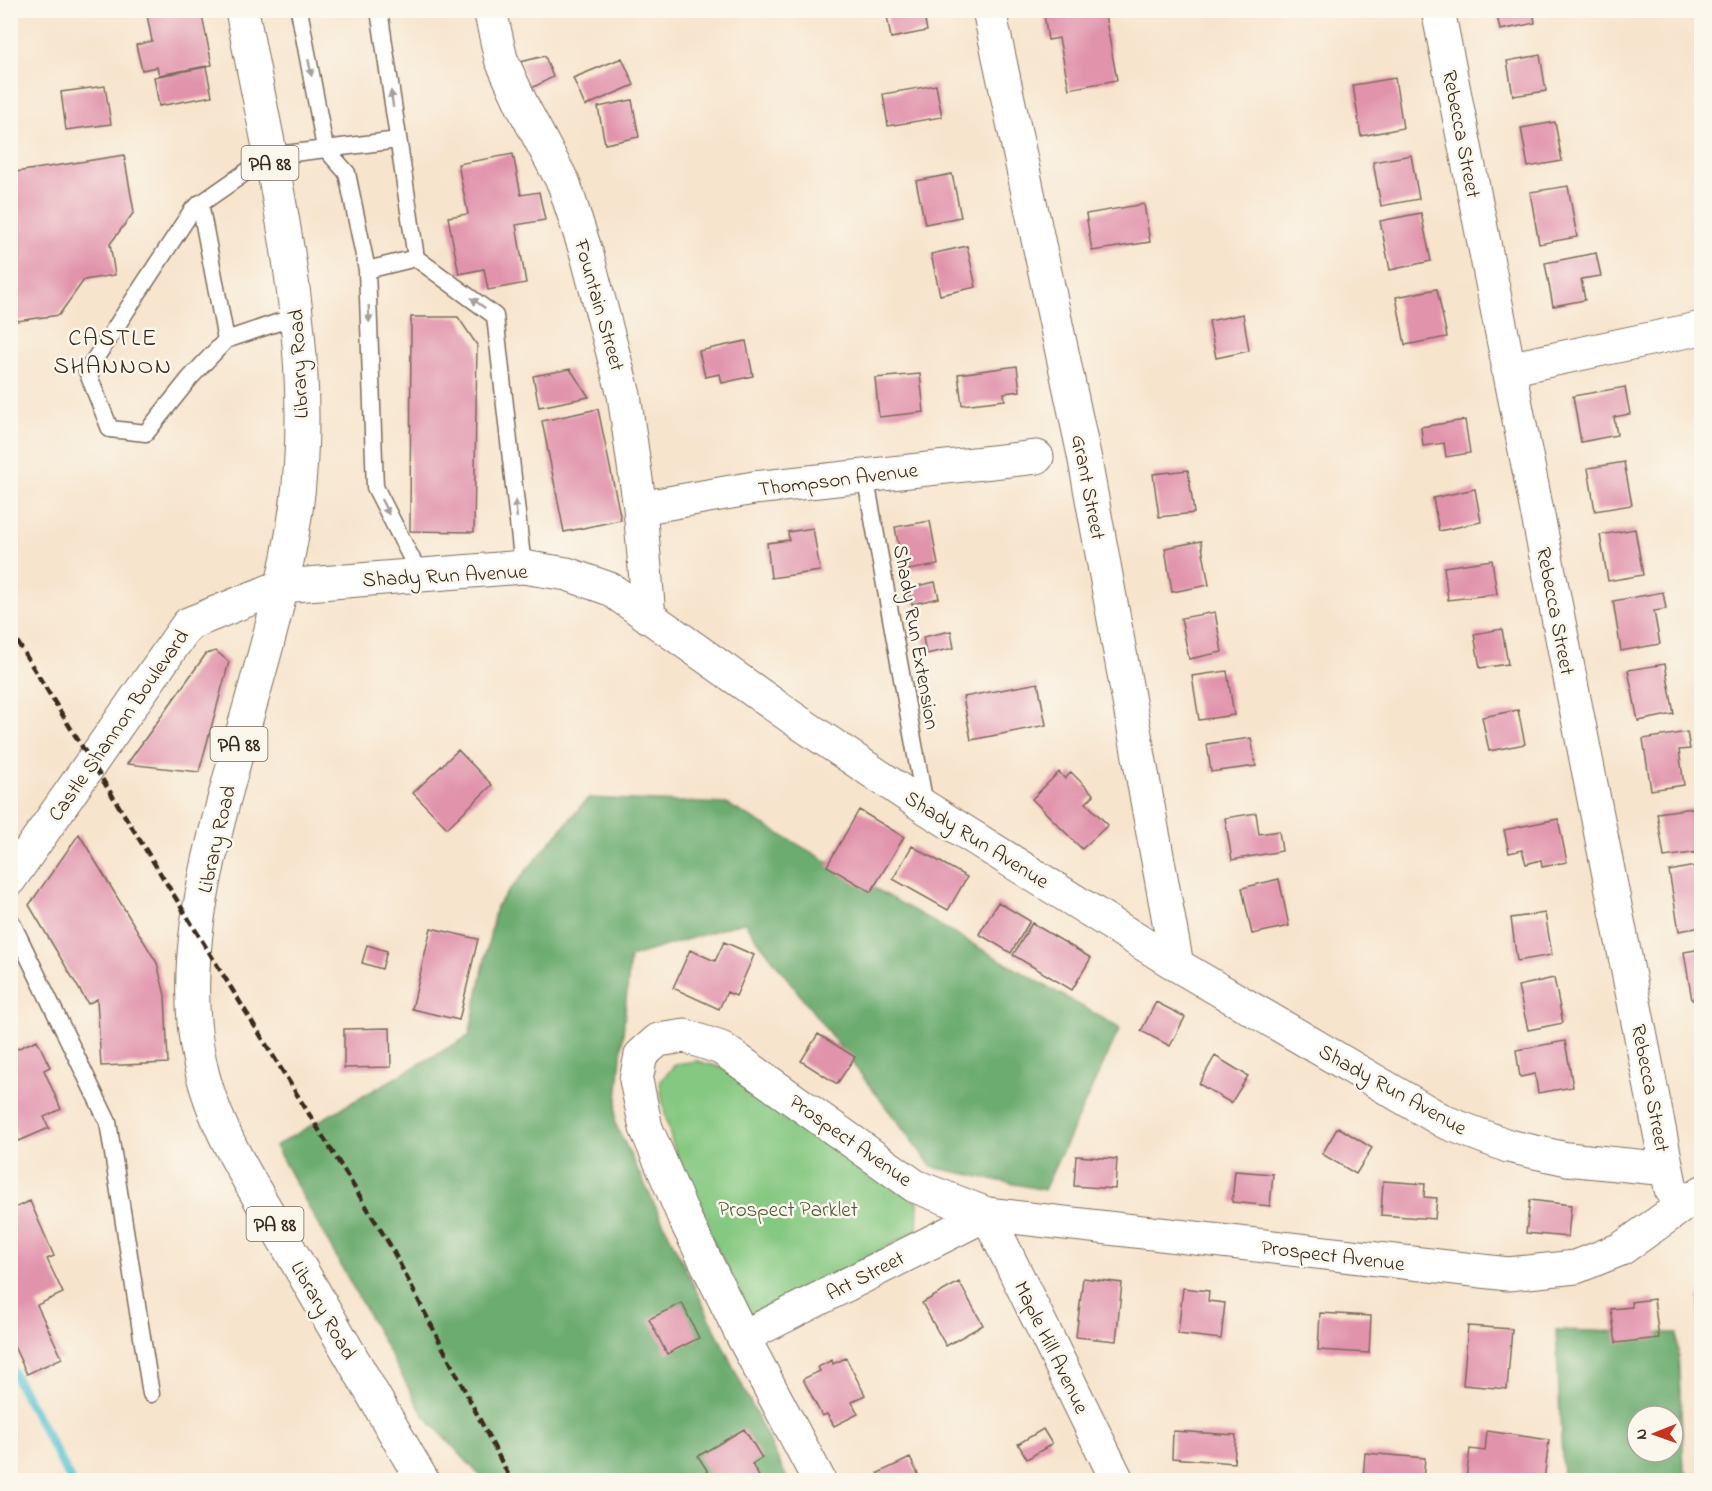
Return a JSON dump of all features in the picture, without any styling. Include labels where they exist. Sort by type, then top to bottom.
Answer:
[{"type":"street","name":"Library Road","points":[[242,10],[297,316],[303,405],[296,508],[282,586],[209,854],[194,946],[191,991],[200,1062],[216,1114],[236,1156],[422,1480]]},
{"type":"street","name":"Fountain Street","points":[[490,10],[501,59],[523,107],[564,184],[587,255],[624,396],[640,508],[649,617]]},
{"type":"street","name":"Grant Street","points":[[990,10],[1084,455],[1177,965]]},
{"type":"street","name":"Rebecca Street","points":[[1438,10],[1667,1169],[1689,1202]]},
{"type":"street","points":[[1508,369],[1701,328]]},
{"type":"street","name":"Thompson Avenue","points":[[640,508],[754,488],[1037,457]]},
{"type":"street","name":"Shady Run Avenue","points":[[282,586],[523,567],[567,574],[610,589],[794,719],[925,807],[1177,965],[1445,1122],[1508,1146],[1567,1159],[1667,1169]]},
{"type":"street","name":"Castle Shannon Boulevard","points":[[10,879],[188,624],[282,586]]},
{"type":"street","name":"Prospect Avenue","points":[[819,1480],[743,1337],[684,1218],[645,1128],[636,1080],[641,1055],[658,1040],[686,1036],[721,1048],[915,1186],[987,1214],[1508,1274],[1576,1267],[1621,1249],[1689,1202]]},
{"type":"street","name":"Art Street","points":[[743,1337],[987,1214]]},
{"type":"street","name":"Maple Hill Avenue","points":[[987,1214],[1117,1480]]},
{"type":"lane","points":[[299,10],[325,148],[347,173],[367,270],[375,487],[420,575]]},
{"type":"lane","points":[[379,10],[416,258],[495,316],[523,567]]},
{"type":"lane","points":[[297,316],[226,340],[190,378],[146,433],[110,429],[87,372],[193,209],[269,156],[398,140]]},
{"type":"lane","points":[[200,204],[226,340]]},
{"type":"lane","points":[[367,270],[416,258]]},
{"type":"lane","name":"Shady Run Extension","points":[[865,476],[925,807]]},
{"type":"lane","points":[[10,919],[108,1122],[151,1394]]},
{"type":"green space","points":[[588,798],[727,804],[1120,1028],[1044,1190],[932,1167],[744,922],[630,957],[615,1123],[788,1480],[484,1480],[423,1414],[275,1146],[469,1036],[496,906]]},
{"type":"green space","name":"Prospect Parklet","points":[[697,1061],[723,1068],[918,1202],[917,1231],[752,1318],[695,1203],[673,1143],[665,1112],[660,1081],[676,1064]]},
{"type":"green space","points":[[1556,1330],[1677,1333],[1681,1404],[1625,1404],[1625,1464],[1684,1464],[1684,1470],[1694,1480],[1563,1480]]},
{"type":"building","points":[[146,10],[201,10],[212,65],[159,75],[157,67],[142,70],[136,45],[152,41]]},
{"type":"building","points":[[886,10],[923,10],[927,31],[891,38]]},
{"type":"building","points":[[1056,10],[1104,10],[1117,80],[1069,89],[1059,38],[1048,40],[1044,14]]},
{"type":"building","points":[[1496,10],[1533,10],[1535,23],[1500,30]]},
{"type":"building","points":[[1540,55],[1546,91],[1513,96],[1507,61]]},
{"type":"building","points":[[545,56],[553,77],[530,89],[520,62]]},
{"type":"building","points":[[622,58],[634,85],[585,106],[573,78]]},
{"type":"building","points":[[206,67],[212,96],[159,106],[154,77]]},
{"type":"building","points":[[1395,78],[1403,128],[1361,136],[1353,85]]},
{"type":"building","points":[[936,85],[942,117],[888,126],[883,94]]},
{"type":"building","points":[[105,86],[111,124],[66,130],[61,92]]},
{"type":"building","points":[[632,100],[639,137],[605,144],[598,107]]},
{"type":"building","points":[[1555,122],[1562,161],[1528,167],[1521,128]]},
{"type":"building","points":[[513,154],[521,195],[539,192],[545,220],[516,225],[526,283],[488,290],[484,269],[459,274],[448,217],[468,214],[458,164]]},
{"type":"building","points":[[124,155],[134,212],[110,244],[115,275],[84,280],[59,315],[10,322],[10,173]]},
{"type":"building","points":[[1411,155],[1419,199],[1381,206],[1373,162]]},
{"type":"building","points":[[952,174],[961,217],[925,224],[916,181]]},
{"type":"building","points":[[1568,186],[1577,237],[1539,244],[1530,192]]},
{"type":"building","points":[[1144,204],[1150,242],[1092,251],[1086,214]]},
{"type":"building","points":[[1421,213],[1431,261],[1390,270],[1380,221]]},
{"type":"building","points":[[967,246],[976,287],[940,295],[931,254]]},
{"type":"building","points":[[1596,253],[1601,276],[1581,279],[1585,300],[1553,306],[1545,263]]},
{"type":"building","points":[[1437,289],[1447,337],[1405,345],[1396,297]]},
{"type":"building","points":[[1243,314],[1249,351],[1216,358],[1209,321]]},
{"type":"building","points":[[411,317],[458,317],[477,345],[474,532],[410,531]]},
{"type":"building","points":[[746,341],[753,376],[722,383],[720,374],[705,377],[699,351]]},
{"type":"building","points":[[1017,366],[1020,391],[1004,393],[1005,400],[962,405],[958,374]]},
{"type":"building","points":[[570,369],[589,397],[539,407],[533,376]]},
{"type":"building","points":[[920,374],[924,412],[879,417],[875,378]]},
{"type":"building","points":[[1625,387],[1630,414],[1614,417],[1617,435],[1581,442],[1573,396]]},
{"type":"building","points":[[598,409],[621,520],[564,532],[542,421]]},
{"type":"building","points":[[1465,420],[1470,453],[1446,457],[1444,443],[1423,446],[1421,427]]},
{"type":"building","points":[[1624,462],[1632,505],[1595,511],[1588,468]]},
{"type":"building","points":[[1188,470],[1194,513],[1159,517],[1153,474]]},
{"type":"building","points":[[1475,489],[1481,522],[1439,531],[1433,498]]},
{"type":"building","points":[[930,521],[938,565],[903,571],[895,527]]},
{"type":"building","points":[[813,528],[820,571],[771,578],[767,543],[789,540],[788,532]]},
{"type":"building","points":[[1635,529],[1643,575],[1608,581],[1600,535]]},
{"type":"building","points":[[1201,541],[1209,585],[1172,592],[1165,548]]},
{"type":"building","points":[[1492,560],[1497,594],[1448,600],[1444,567]]},
{"type":"building","points":[[935,582],[939,598],[912,604],[908,588]]},
{"type":"building","points":[[1663,592],[1666,609],[1654,611],[1660,644],[1621,651],[1613,601]]},
{"type":"building","points":[[1215,612],[1222,652],[1189,659],[1181,618]]},
{"type":"building","points":[[1502,629],[1508,664],[1480,668],[1474,634]]},
{"type":"building","points":[[951,631],[954,648],[926,654],[923,637]]},
{"type":"building","points":[[216,651],[229,662],[199,772],[127,764],[206,654]]},
{"type":"building","points":[[1665,664],[1674,714],[1638,721],[1628,670]]},
{"type":"building","points":[[1227,671],[1234,715],[1199,720],[1192,676]]},
{"type":"building","points":[[1038,683],[1046,725],[971,740],[963,697]]},
{"type":"building","points":[[1518,710],[1525,744],[1489,751],[1482,717]]},
{"type":"building","points":[[1687,732],[1690,749],[1679,750],[1684,785],[1651,790],[1643,739]]},
{"type":"building","points":[[1251,738],[1256,766],[1211,772],[1207,744]]},
{"type":"building","points":[[458,750],[492,785],[447,828],[413,793]]},
{"type":"building","points":[[1059,772],[1065,779],[1071,772],[1094,795],[1086,803],[1108,825],[1082,849],[1032,799]]},
{"type":"building","points":[[1693,808],[1699,852],[1664,857],[1657,813]]},
{"type":"building","points":[[859,810],[904,837],[871,892],[827,866]]},
{"type":"building","points":[[1256,813],[1259,834],[1279,831],[1282,851],[1232,860],[1225,818]]},
{"type":"building","points":[[1558,819],[1567,862],[1542,867],[1541,860],[1526,864],[1522,850],[1509,853],[1504,830]]},
{"type":"building","points":[[79,834],[157,963],[165,995],[168,1063],[101,1066],[97,999],[88,1004],[29,905]]},
{"type":"building","points":[[912,846],[967,877],[948,910],[893,879]]},
{"type":"building","points":[[1700,865],[1702,927],[1679,931],[1669,871]]},
{"type":"building","points":[[1279,879],[1289,926],[1252,934],[1242,888]]},
{"type":"building","points":[[998,902],[1030,921],[1011,953],[979,934]]},
{"type":"building","points":[[1545,913],[1552,955],[1517,961],[1511,918]]},
{"type":"building","points":[[1032,923],[1091,958],[1072,990],[1013,955]]},
{"type":"building","points":[[431,928],[478,939],[459,1020],[412,1009]]},
{"type":"building","points":[[724,942],[754,955],[736,996],[727,992],[719,1009],[673,988],[690,950],[715,961]]},
{"type":"building","points":[[367,945],[387,951],[382,969],[362,963]]},
{"type":"building","points":[[1702,949],[1702,999],[1692,1000],[1684,952]]},
{"type":"building","points":[[1554,978],[1563,1023],[1528,1030],[1518,986]]},
{"type":"building","points":[[1156,1002],[1185,1017],[1170,1046],[1141,1031]]},
{"type":"building","points":[[390,1028],[391,1067],[344,1068],[344,1029]]},
{"type":"building","points":[[818,1034],[855,1057],[837,1084],[801,1061]]},
{"type":"building","points":[[37,1040],[50,1067],[44,1070],[61,1109],[44,1117],[49,1128],[19,1141],[10,1120],[10,1052]]},
{"type":"building","points":[[1565,1041],[1573,1087],[1538,1093],[1535,1074],[1520,1077],[1516,1050]]},
{"type":"building","points":[[1215,1056],[1248,1076],[1231,1103],[1199,1084]]},
{"type":"building","points":[[1338,1127],[1372,1148],[1356,1174],[1322,1154]]},
{"type":"building","points":[[1076,1156],[1117,1159],[1115,1189],[1074,1186]]},
{"type":"building","points":[[1235,1171],[1273,1174],[1270,1206],[1232,1202]]},
{"type":"building","points":[[1383,1181],[1425,1184],[1424,1197],[1437,1198],[1435,1219],[1381,1215]]},
{"type":"building","points":[[1530,1200],[1571,1205],[1568,1237],[1526,1233]]},
{"type":"building","points":[[30,1201],[54,1256],[47,1259],[63,1293],[37,1305],[62,1358],[27,1374],[10,1338],[10,1210]]},
{"type":"building","points":[[1083,1278],[1122,1283],[1116,1341],[1076,1337]]},
{"type":"building","points":[[959,1282],[983,1325],[946,1346],[922,1303]]},
{"type":"building","points":[[1183,1288],[1209,1291],[1208,1301],[1225,1303],[1221,1339],[1178,1334]]},
{"type":"building","points":[[1698,1297],[1702,1297],[1702,1340],[1699,1340]]},
{"type":"building","points":[[1654,1299],[1659,1338],[1616,1343],[1611,1309],[1632,1307],[1631,1302]]},
{"type":"building","points":[[682,1303],[699,1338],[667,1354],[649,1319]]},
{"type":"building","points":[[1320,1313],[1371,1316],[1369,1353],[1318,1350]]},
{"type":"building","points":[[1468,1326],[1512,1329],[1507,1389],[1463,1385]]},
{"type":"building","points":[[846,1358],[865,1395],[852,1402],[858,1414],[834,1426],[827,1414],[822,1416],[803,1379],[820,1371],[818,1367],[832,1360],[833,1364]]},
{"type":"building","points":[[744,1429],[762,1458],[752,1464],[761,1480],[729,1480],[726,1476],[713,1480],[698,1456]]},
{"type":"building","points":[[1043,1429],[1052,1444],[1027,1459],[1018,1444]]},
{"type":"building","points":[[1173,1431],[1236,1435],[1234,1463],[1172,1458]]},
{"type":"building","points":[[1487,1431],[1549,1440],[1544,1480],[1466,1479],[1470,1449],[1485,1451]]},
{"type":"building","points":[[1365,1453],[1425,1458],[1423,1480],[1363,1480]]},
{"type":"building","points":[[910,1458],[921,1480],[882,1480],[878,1473]]},
{"type":"waterway","points":[[10,1367],[71,1480]]},
{"type":"railway","points":[[10,630],[390,1245],[511,1480]]},
{"type":"district","name":"CASTLE SHANNON","points":[[113,351]]}]
